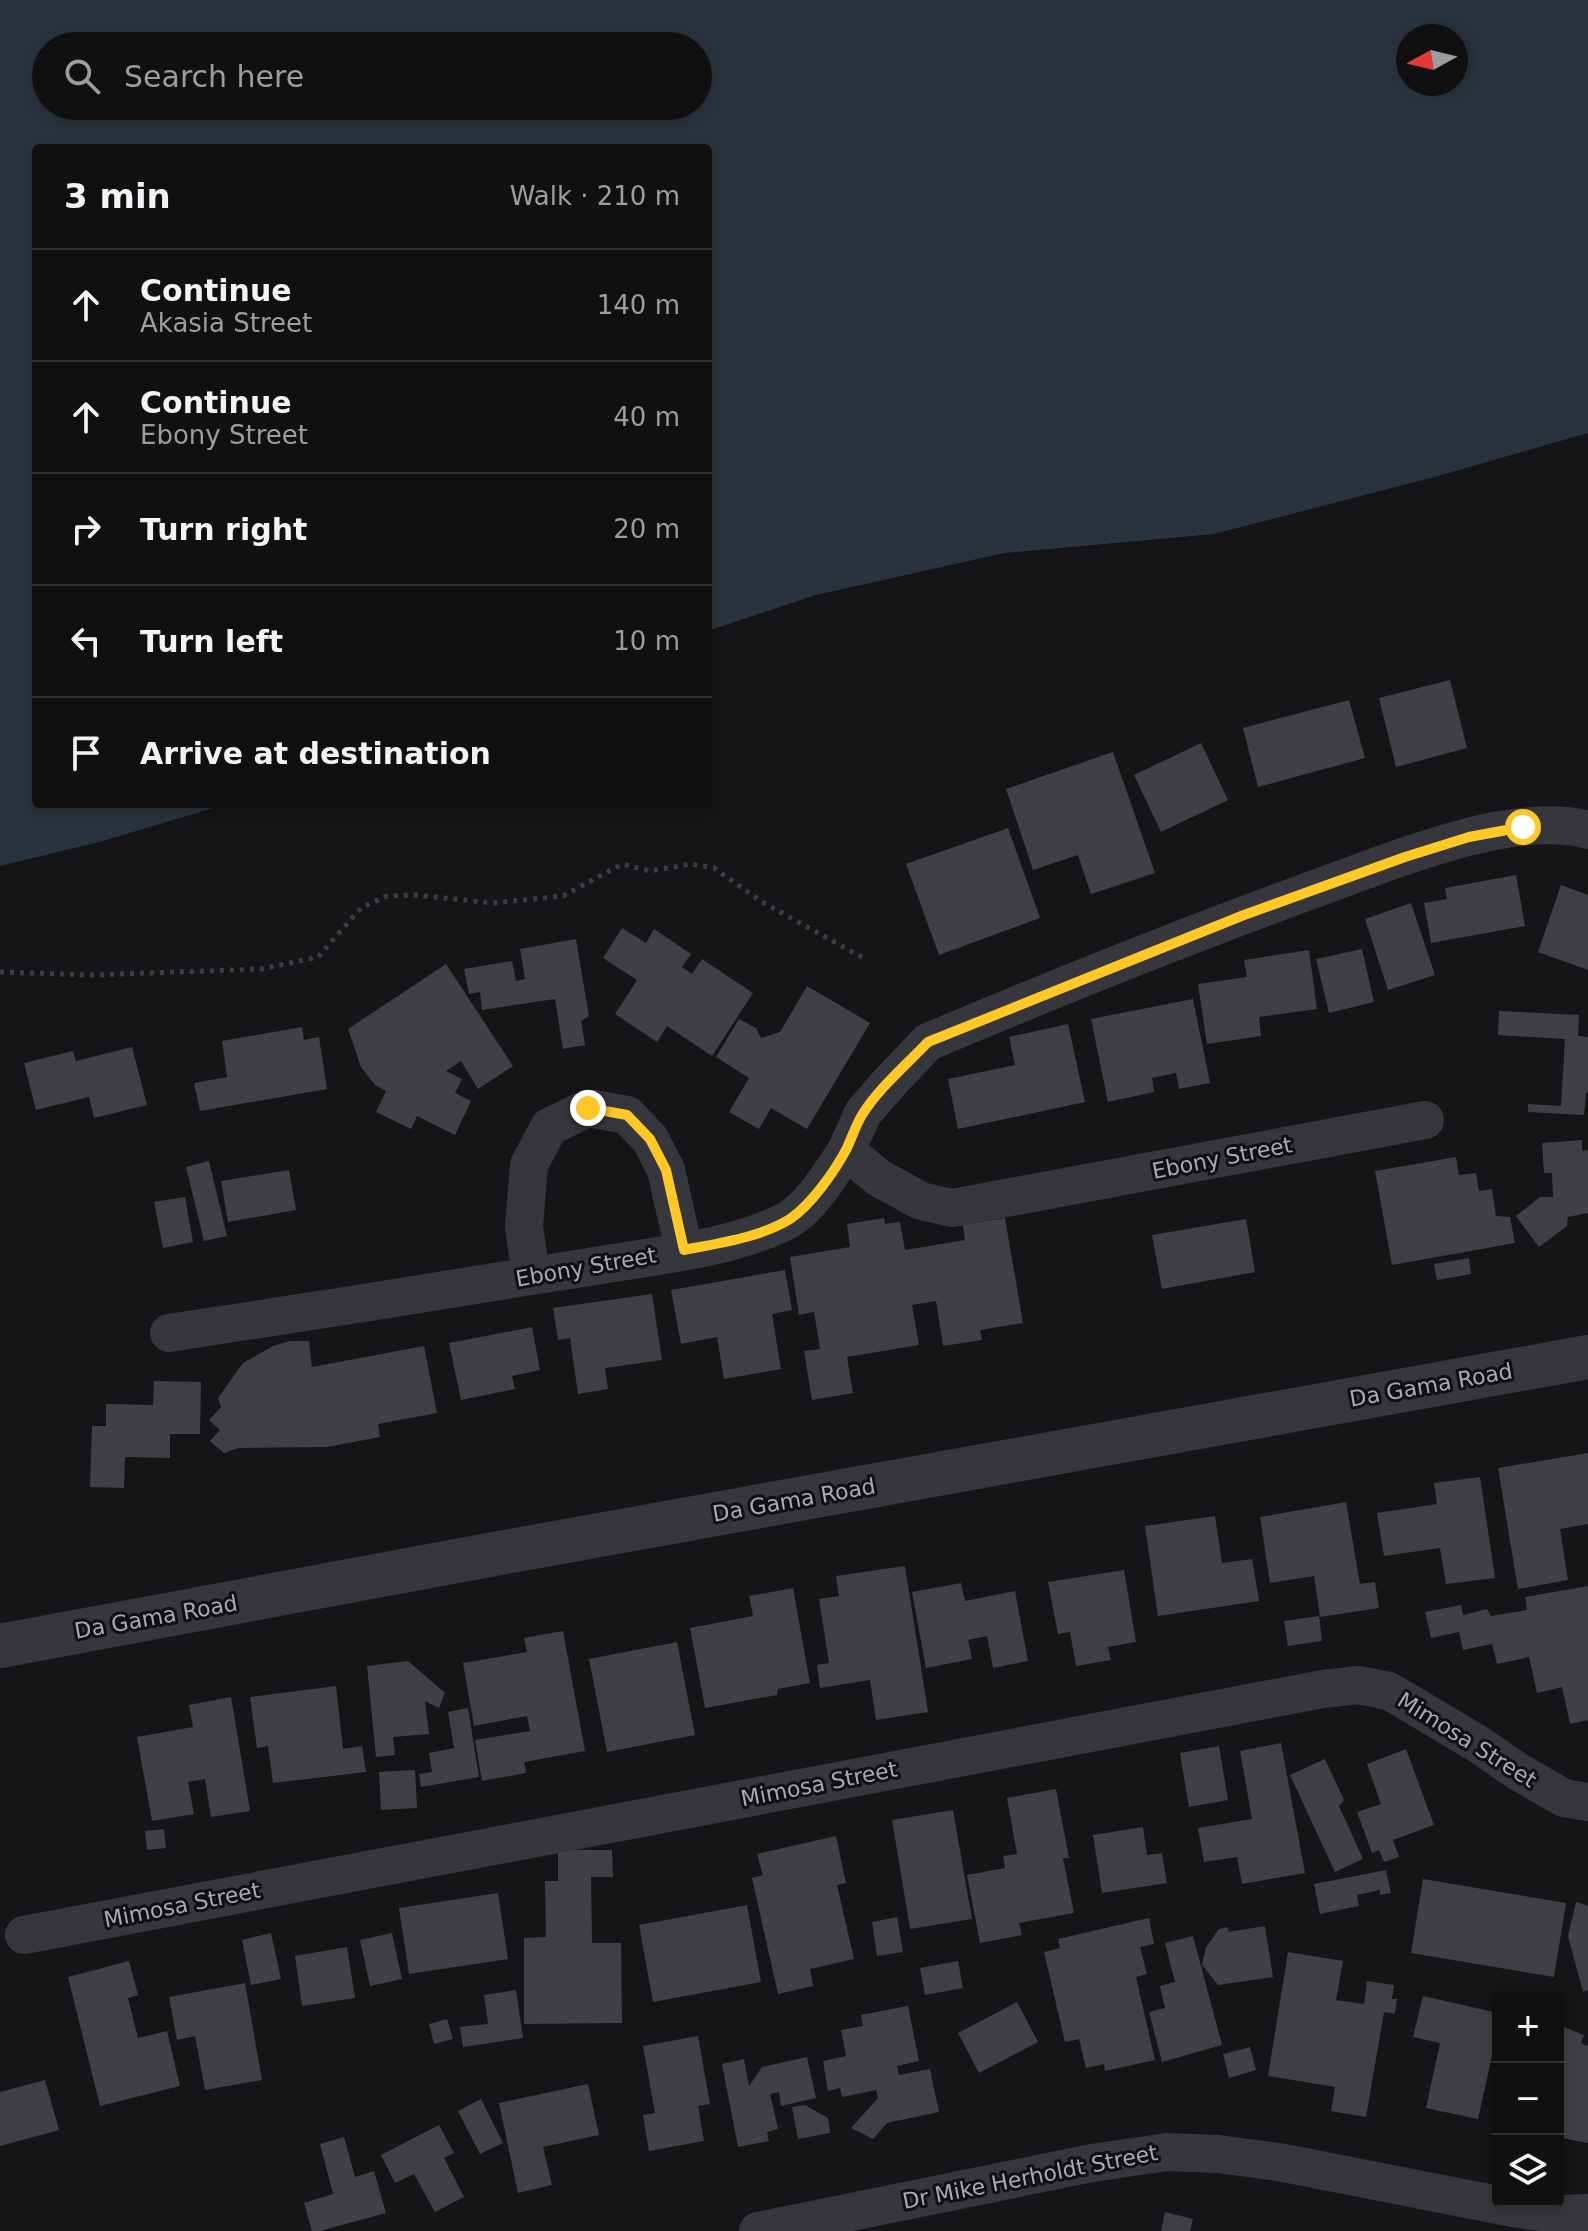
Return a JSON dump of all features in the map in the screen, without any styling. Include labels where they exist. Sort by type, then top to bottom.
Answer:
[{"type":"street","points":[[846,1151],[863,1113],[928,1042],[1230,920],[1405,857],[1469,837],[1523,827],[1574,826],[1588,830]]},
{"type":"street","points":[[531,1276],[524,1227],[529,1165],[549,1127],[588,1108],[627,1115],[650,1139],[666,1170],[684,1250]]},
{"type":"street","name":"Ebony Street","points":[[169,1333],[531,1276],[744,1238],[791,1218],[825,1183],[846,1151],[879,1178],[921,1201],[952,1208],[1425,1120]]},
{"type":"street","name":"Da Gama Road","points":[[0,1646],[1588,1357]]},
{"type":"street","name":"Mimosa Street","points":[[24,1935],[1346,1686],[1389,1691],[1564,1798],[1588,1802]]},
{"type":"street","name":"Dr Mike Herholdt Street","points":[[758,2231],[1092,2163],[1167,2152],[1218,2154],[1279,2162],[1511,2220],[1588,2213]]},
{"type":"path","points":[[0,972],[90,975],[262,969],[318,957],[361,908],[387,896],[415,895],[493,903],[563,896],[622,864],[650,871],[691,864],[714,868],[762,902],[867,960]]},
{"type":"shaded area","points":[[0,0],[1588,0],[1588,433],[1438,476],[1214,534],[1004,553],[816,595],[712,630],[712,144],[32,144],[32,808],[214,808],[99,842],[0,866]]},
{"type":"building","points":[[1450,680],[1467,748],[1396,767],[1379,698]]},
{"type":"building","points":[[1349,700],[1365,758],[1258,787],[1243,728]]},
{"type":"building","points":[[1201,743],[1228,800],[1161,832],[1134,775]]},
{"type":"building","points":[[1113,752],[1155,873],[1091,894],[1078,855],[1033,870],[1006,789]]},
{"type":"building","points":[[1008,828],[1040,918],[939,955],[906,864]]},
{"type":"building","points":[[1516,875],[1525,926],[1431,943],[1424,903],[1447,899],[1445,888]]},
{"type":"building","points":[[1561,885],[1588,895],[1588,970],[1538,952]]},
{"type":"building","points":[[1411,903],[1435,975],[1388,990],[1365,919]]},
{"type":"building","points":[[622,928],[646,943],[654,929],[691,954],[682,967],[692,974],[702,959],[753,993],[712,1056],[667,1026],[657,1042],[615,1014],[637,980],[603,958]]},
{"type":"building","points":[[576,939],[589,1016],[581,1021],[585,1045],[563,1049],[555,999],[482,1010],[480,992],[469,994],[464,969],[512,961],[516,981],[525,979],[520,949]]},
{"type":"building","points":[[1362,949],[1374,1002],[1329,1013],[1316,959]]},
{"type":"building","points":[[1309,950],[1317,1009],[1259,1017],[1261,1036],[1207,1044],[1198,984],[1247,977],[1244,960]]},
{"type":"building","points":[[446,964],[513,1066],[478,1089],[461,1061],[446,1071],[462,1079],[455,1093],[471,1101],[455,1135],[417,1116],[411,1129],[376,1112],[386,1091],[375,1085],[361,1067],[348,1029]]},
{"type":"building","points":[[807,986],[870,1023],[807,1129],[771,1108],[759,1129],[729,1112],[749,1078],[716,1057],[739,1019],[756,1028],[761,1038],[780,1032]]},
{"type":"building","points":[[1193,999],[1210,1083],[1179,1089],[1176,1073],[1152,1078],[1154,1092],[1108,1102],[1091,1019]]},
{"type":"building","points":[[1499,1011],[1579,1015],[1578,1036],[1588,1037],[1588,1093],[1584,1115],[1528,1112],[1528,1104],[1561,1106],[1565,1039],[1498,1035]]},
{"type":"building","points":[[1068,1024],[1085,1102],[958,1129],[948,1079],[1015,1065],[1009,1037]]},
{"type":"building","points":[[302,1027],[304,1040],[319,1037],[327,1089],[200,1111],[194,1083],[227,1077],[222,1041]]},
{"type":"building","points":[[132,1047],[147,1105],[94,1118],[89,1097],[36,1110],[24,1063],[73,1051],[76,1061]]},
{"type":"building","points":[[1582,1140],[1582,1151],[1588,1150],[1588,1213],[1568,1217],[1567,1226],[1539,1247],[1516,1216],[1540,1197],[1553,1197],[1552,1173],[1544,1173],[1542,1143]]},
{"type":"building","points":[[1456,1157],[1459,1175],[1476,1173],[1479,1191],[1492,1189],[1496,1216],[1510,1217],[1515,1243],[1392,1265],[1375,1171]]},
{"type":"building","points":[[209,1161],[227,1236],[204,1241],[186,1167]]},
{"type":"building","points":[[289,1170],[296,1210],[228,1222],[221,1181]]},
{"type":"building","points":[[185,1197],[193,1242],[163,1248],[154,1202]]},
{"type":"building","points":[[884,1218],[885,1224],[900,1222],[905,1250],[965,1240],[963,1225],[1005,1218],[1023,1323],[980,1330],[982,1340],[943,1346],[936,1301],[912,1305],[919,1345],[847,1357],[853,1393],[812,1400],[804,1351],[820,1349],[814,1312],[799,1315],[790,1257],[850,1247],[847,1224]]},
{"type":"building","points":[[1246,1219],[1255,1272],[1162,1289],[1152,1235]]},
{"type":"building","points":[[1469,1258],[1471,1274],[1437,1280],[1434,1264]]},
{"type":"building","points":[[785,1270],[792,1310],[772,1314],[781,1369],[724,1379],[717,1337],[681,1344],[671,1290]]},
{"type":"building","points":[[652,1294],[662,1360],[605,1368],[608,1389],[578,1394],[570,1338],[558,1340],[553,1308]]},
{"type":"building","points":[[532,1327],[540,1370],[512,1376],[515,1389],[461,1400],[449,1343]]},
{"type":"building","points":[[290,1341],[309,1341],[312,1367],[424,1346],[437,1413],[378,1424],[380,1437],[327,1447],[238,1448],[224,1453],[210,1441],[220,1430],[209,1420],[221,1407],[218,1398],[243,1363],[273,1346]]},
{"type":"building","points":[[154,1381],[201,1382],[200,1434],[170,1434],[170,1458],[125,1457],[124,1488],[90,1487],[92,1426],[106,1426],[106,1404],[153,1405]]},
{"type":"building","points":[[1588,1453],[1588,1524],[1560,1529],[1568,1580],[1518,1589],[1498,1468]]},
{"type":"building","points":[[1480,1477],[1495,1578],[1446,1584],[1440,1548],[1384,1556],[1377,1513],[1437,1504],[1434,1483]]},
{"type":"building","points":[[1346,1502],[1360,1584],[1375,1582],[1379,1608],[1320,1617],[1314,1576],[1270,1583],[1260,1517]]},
{"type":"building","points":[[1215,1516],[1222,1563],[1252,1559],[1259,1601],[1158,1616],[1145,1526]]},
{"type":"building","points":[[905,1566],[928,1712],[876,1720],[870,1680],[820,1688],[817,1665],[829,1663],[819,1599],[839,1596],[836,1576]]},
{"type":"building","points":[[1124,1570],[1136,1642],[1108,1647],[1111,1660],[1076,1666],[1070,1632],[1058,1634],[1048,1582]]},
{"type":"building","points":[[961,1583],[965,1601],[1015,1591],[1028,1661],[993,1668],[987,1636],[968,1640],[972,1659],[926,1668],[912,1592]]},
{"type":"building","points":[[1588,1586],[1588,1720],[1570,1724],[1562,1687],[1537,1693],[1529,1657],[1497,1664],[1492,1644],[1463,1650],[1459,1632],[1431,1638],[1425,1612],[1461,1605],[1463,1615],[1487,1609],[1491,1616],[1527,1610],[1525,1597]]},
{"type":"building","points":[[793,1588],[810,1683],[778,1689],[777,1695],[705,1708],[690,1628],[753,1616],[749,1596]]},
{"type":"building","points":[[1319,1616],[1322,1641],[1288,1646],[1284,1621]]},
{"type":"building","points":[[563,1631],[585,1751],[524,1762],[526,1773],[482,1781],[475,1740],[530,1731],[527,1716],[474,1726],[463,1663],[527,1652],[524,1638]]},
{"type":"building","points":[[677,1642],[695,1735],[607,1752],[589,1659]]},
{"type":"building","points":[[408,1661],[445,1693],[439,1708],[425,1701],[429,1734],[393,1737],[395,1755],[376,1757],[367,1666]]},
{"type":"building","points":[[336,1686],[343,1749],[362,1746],[366,1772],[273,1783],[268,1746],[257,1748],[250,1697]]},
{"type":"building","points":[[231,1697],[250,1811],[211,1817],[205,1779],[188,1782],[194,1814],[152,1821],[137,1737],[193,1727],[189,1705]]},
{"type":"building","points":[[468,1708],[479,1777],[421,1787],[419,1774],[432,1772],[429,1753],[454,1748],[448,1712]]},
{"type":"building","points":[[1281,1743],[1305,1873],[1242,1884],[1237,1857],[1204,1862],[1198,1828],[1252,1819],[1240,1751]]},
{"type":"building","points":[[1219,1746],[1228,1800],[1189,1807],[1180,1753]]},
{"type":"building","points":[[1406,1749],[1434,1825],[1393,1840],[1399,1857],[1384,1862],[1379,1850],[1372,1853],[1357,1812],[1381,1804],[1367,1764]]},
{"type":"building","points":[[1325,1759],[1344,1800],[1339,1806],[1363,1859],[1335,1872],[1290,1775]]},
{"type":"building","points":[[415,1770],[417,1808],[381,1810],[379,1772]]},
{"type":"building","points":[[1056,1789],[1069,1858],[1063,1858],[1074,1913],[1019,1923],[1022,1935],[980,1943],[967,1875],[1005,1868],[1003,1856],[1017,1854],[1007,1798]]},
{"type":"building","points":[[953,1810],[972,1919],[910,1929],[892,1820]]},
{"type":"building","points":[[1143,1827],[1147,1855],[1162,1853],[1167,1883],[1102,1893],[1093,1835]]},
{"type":"building","points":[[164,1829],[166,1848],[147,1850],[145,1831]]},
{"type":"building","points":[[836,1836],[846,1883],[837,1885],[854,1959],[810,1969],[813,1986],[778,1994],[752,1878],[763,1875],[757,1854]]},
{"type":"building","points":[[558,1850],[612,1850],[613,1877],[591,1877],[592,1943],[621,1943],[622,2023],[524,2024],[524,1938],[546,1937],[545,1881],[558,1881]]},
{"type":"building","points":[[1386,1870],[1391,1893],[1380,1895],[1380,1890],[1357,1895],[1359,1906],[1320,1914],[1314,1884]]},
{"type":"building","points":[[1423,1879],[1566,1903],[1554,1977],[1411,1953]]},
{"type":"building","points":[[498,1893],[508,1959],[409,1974],[399,1908]]},
{"type":"building","points":[[1576,1902],[1588,1906],[1588,1990],[1583,1992],[1568,1936]]},
{"type":"building","points":[[747,1905],[761,1982],[653,2002],[639,1925]]},
{"type":"building","points":[[897,1917],[903,1952],[877,1956],[872,1922]]},
{"type":"building","points":[[1149,1918],[1154,1944],[1140,1947],[1147,1974],[1136,1977],[1155,2060],[1105,2071],[1104,2064],[1086,2068],[1079,2039],[1065,2042],[1044,1952],[1060,1948],[1058,1939]]},
{"type":"building","points":[[1265,1926],[1273,1977],[1218,1985],[1202,1965],[1206,1947],[1219,1929],[1228,1927],[1228,1932]]},
{"type":"building","points":[[271,1933],[281,1979],[251,1985],[242,1940]]},
{"type":"building","points":[[392,1933],[402,1979],[370,1986],[360,1940]]},
{"type":"building","points":[[1193,1936],[1222,2045],[1162,2062],[1149,2012],[1165,2008],[1160,1986],[1175,1982],[1165,1943]]},
{"type":"building","points":[[347,1947],[355,1998],[302,2006],[295,1956]]},
{"type":"building","points":[[1288,1952],[1343,1961],[1336,2000],[1364,2004],[1367,1981],[1394,1985],[1392,1999],[1397,1999],[1395,2014],[1384,2012],[1366,2117],[1331,2111],[1335,2087],[1268,2076]]},
{"type":"building","points":[[129,1961],[138,1995],[128,1998],[138,2038],[167,2031],[180,2086],[100,2106],[68,1977]]},
{"type":"building","points":[[958,1961],[963,1988],[925,1995],[920,1968]]},
{"type":"building","points":[[245,1983],[262,2080],[205,2090],[195,2036],[177,2040],[169,1997]]},
{"type":"building","points":[[516,1990],[523,2038],[463,2047],[460,2027],[488,2024],[484,1995]]},
{"type":"building","points":[[1423,1996],[1492,2012],[1492,2056],[1478,2119],[1426,2108],[1440,2043],[1413,2037]]},
{"type":"building","points":[[1017,2002],[1038,2042],[979,2073],[958,2033]]},
{"type":"building","points":[[908,2006],[919,2061],[897,2066],[899,2075],[930,2069],[939,2112],[887,2123],[873,2139],[851,2128],[878,2098],[876,2090],[842,2097],[840,2088],[828,2091],[823,2061],[846,2056],[841,2030],[863,2026],[861,2015]]},
{"type":"building","points":[[447,2019],[453,2039],[434,2044],[429,2024]]},
{"type":"building","points":[[1564,2027],[1584,2035],[1581,2043],[1588,2046],[1588,2143],[1564,2138]]},
{"type":"building","points":[[698,2036],[710,2104],[698,2106],[704,2141],[649,2151],[643,2115],[655,2113],[643,2046]]},
{"type":"building","points":[[1250,2047],[1256,2070],[1229,2078],[1223,2054]]},
{"type":"building","points":[[807,2057],[816,2098],[781,2106],[779,2092],[770,2094],[778,2129],[767,2132],[769,2141],[738,2147],[722,2064],[744,2059],[749,2086],[762,2067]]},
{"type":"building","points":[[45,2080],[59,2130],[0,2146],[0,2092]]},
{"type":"building","points":[[588,2084],[599,2135],[543,2147],[552,2185],[518,2193],[499,2103]]},
{"type":"building","points":[[481,2099],[503,2143],[480,2154],[458,2111]]},
{"type":"building","points":[[805,2105],[828,2118],[830,2133],[798,2139],[792,2107]]},
{"type":"building","points":[[439,2125],[454,2153],[444,2158],[464,2197],[435,2212],[414,2174],[395,2183],[381,2155]]},
{"type":"building","points":[[344,2137],[355,2177],[374,2171],[386,2213],[312,2231],[304,2203],[333,2194],[320,2144]]},
{"type":"building","points":[[1165,2212],[1193,2219],[1190,2231],[1161,2231]]},
{"type":"route","points":[[588,1108],[627,1115],[650,1139],[666,1170],[684,1250],[744,1238],[791,1218],[808,1202],[846,1151],[863,1113],[928,1042],[1244,915],[1405,857],[1469,837],[1523,827]]}]
